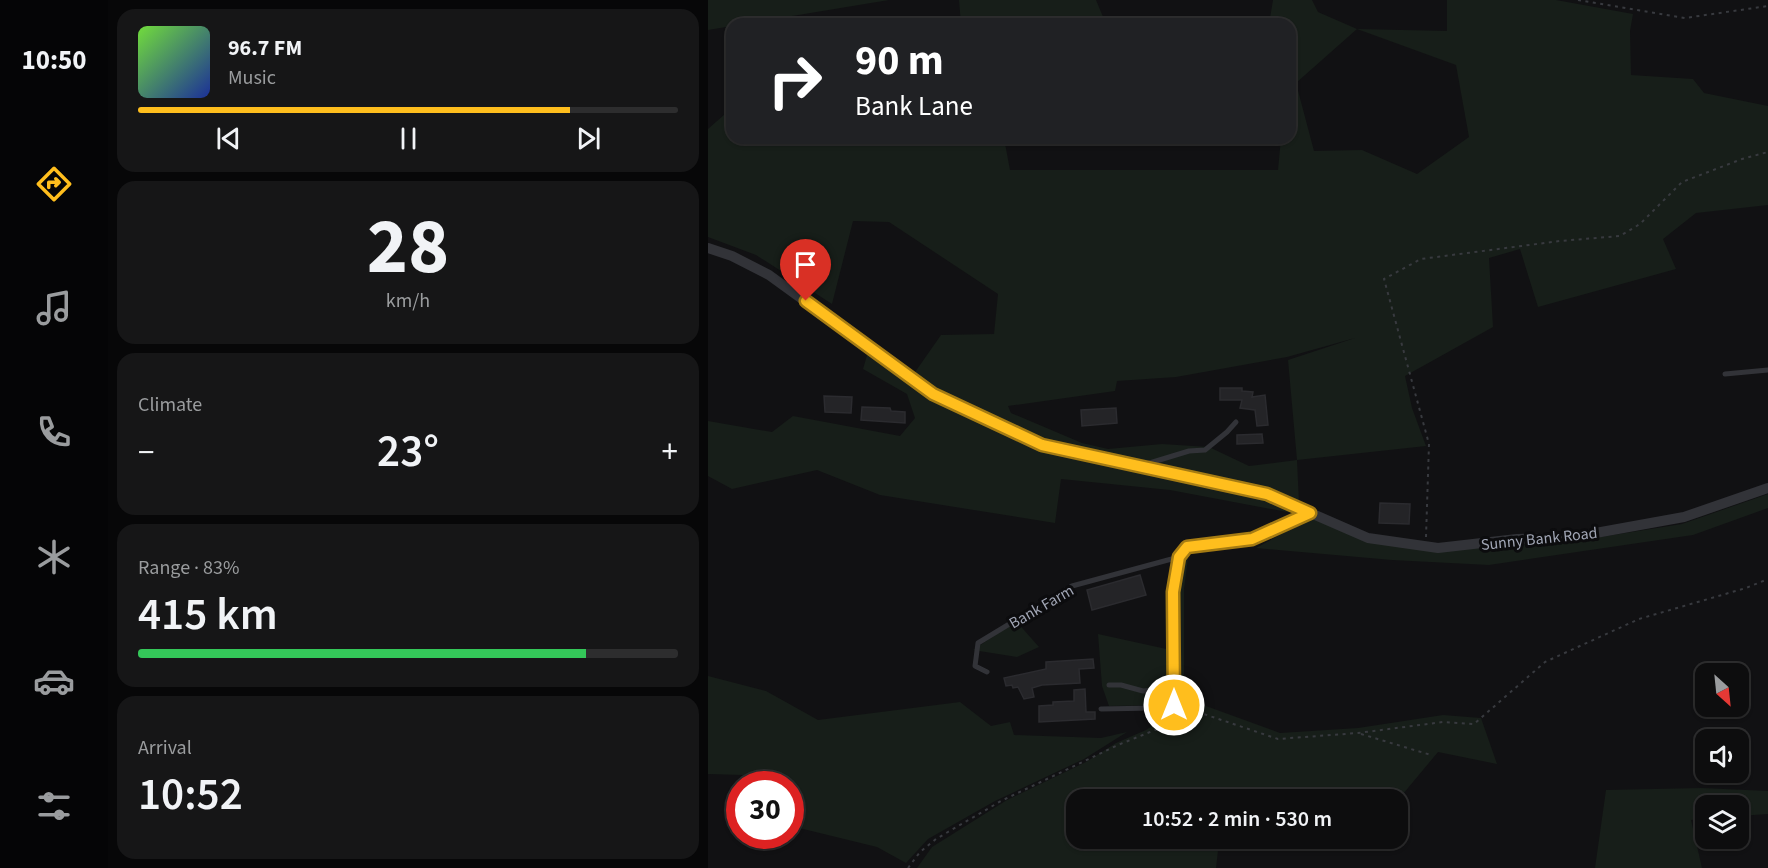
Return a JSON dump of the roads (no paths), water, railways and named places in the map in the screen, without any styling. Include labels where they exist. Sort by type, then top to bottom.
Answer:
[{"type":"street","name":"Sunny Bank Road","points":[[708,248],[732,256],[769,275],[933,394],[1042,445],[1267,494],[1368,538],[1438,548],[1517,539],[1568,538],[1684,517],[1768,488]]},
{"type":"street","points":[[1174,695],[1173,592],[1179,557],[1187,547],[1252,539],[1310,513]]},
{"type":"lane","points":[[1725,374],[1768,370]]},
{"type":"lane","points":[[1139,466],[1189,451],[1205,450],[1236,422]]},
{"type":"lane","name":"Bank Farm","points":[[987,672],[975,666],[978,643],[1072,586],[1179,557]]},
{"type":"lane","points":[[1108,685],[1174,695]]},
{"type":"lane","points":[[1101,709],[1154,708],[1174,695]]}]
